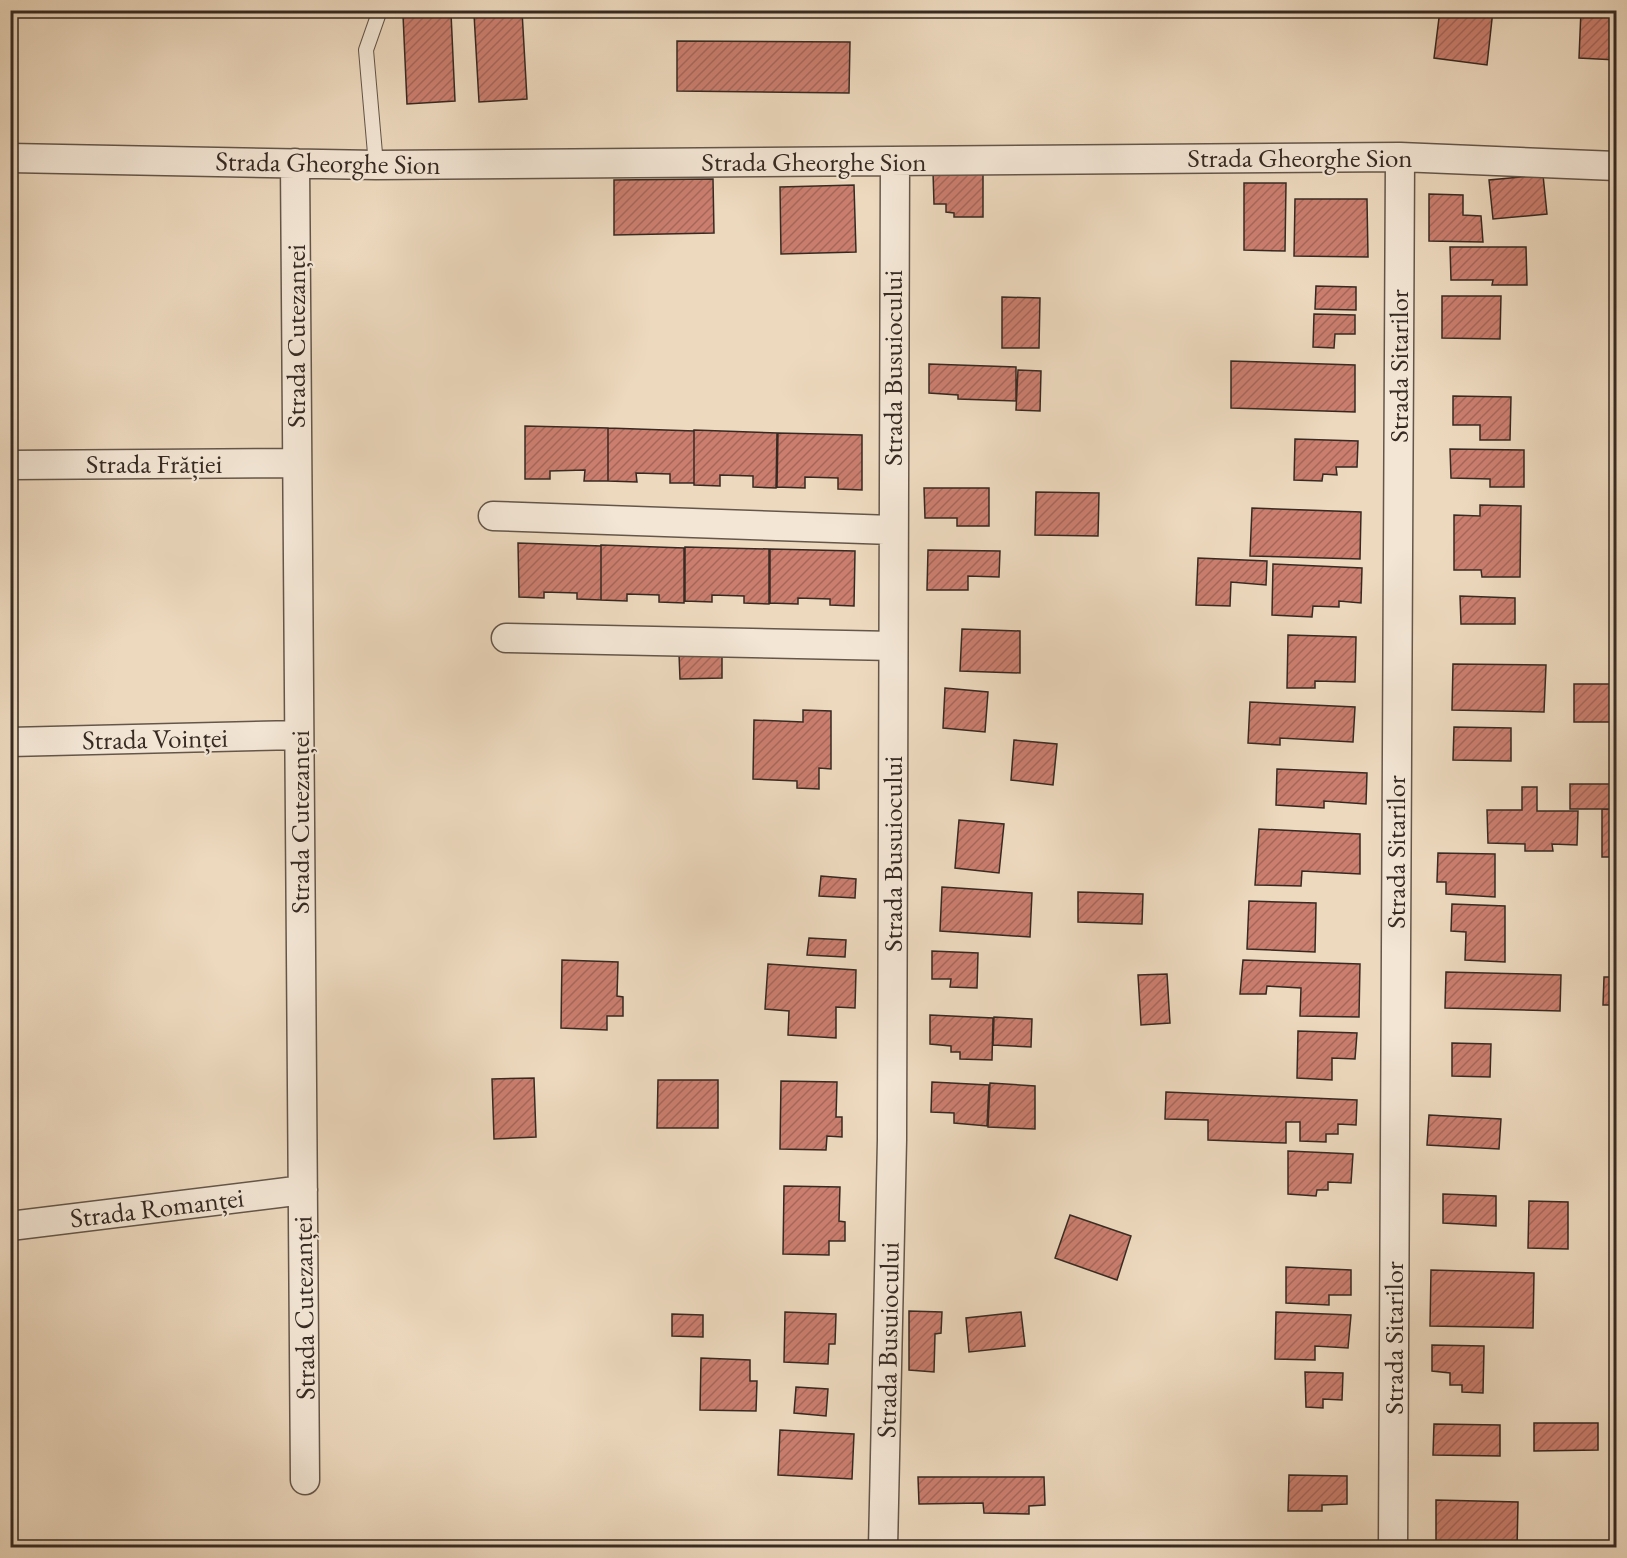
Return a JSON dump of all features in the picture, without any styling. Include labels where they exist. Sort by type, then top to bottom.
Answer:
[{"type":"street","name":"Strada Gheorghe Sion","points":[[10,158],[376,165],[1400,157],[1617,166]]},
{"type":"street","name":"Strada Sitarilor","points":[[1393,1548],[1400,157]]},
{"type":"street","name":"Strada Busuiocului","points":[[883,1548],[892,1140],[892,530],[895,161]]},
{"type":"street","name":"Strada Cutezanței","points":[[295,163],[305,1480]]},
{"type":"street","name":"Strada Frăției","points":[[10,465],[297,463]]},
{"type":"street","points":[[493,516],[892,530]]},
{"type":"street","points":[[506,638],[893,645]]},
{"type":"street","name":"Strada Voinței","points":[[10,742],[299,735]]},
{"type":"street","name":"Strada Romanței","points":[[10,1226],[303,1190]]},
{"type":"lane","points":[[376,165],[366,50],[380,10]]},
{"type":"building","points":[[1440,10],[1493,10],[1487,65],[1434,58]]},
{"type":"building","points":[[1581,10],[1616,10],[1616,60],[1579,58]]},
{"type":"building","points":[[522,11],[527,99],[479,102],[474,14]]},
{"type":"building","points":[[451,13],[455,101],[407,104],[403,15]]},
{"type":"building","points":[[677,41],[850,42],[849,93],[677,91]]},
{"type":"building","points":[[933,172],[983,173],[983,217],[954,217],[954,213],[946,212],[946,204],[934,204]]},
{"type":"building","points":[[1543,175],[1547,214],[1493,219],[1489,180]]},
{"type":"building","points":[[713,179],[714,233],[614,235],[614,180]]},
{"type":"building","points":[[1244,183],[1286,183],[1285,251],[1244,250]]},
{"type":"building","points":[[854,185],[856,252],[781,254],[780,187]]},
{"type":"building","points":[[1429,194],[1463,195],[1463,215],[1481,216],[1483,242],[1429,241]]},
{"type":"building","points":[[1295,199],[1367,199],[1368,257],[1294,256]]},
{"type":"building","points":[[1450,247],[1526,247],[1527,285],[1492,285],[1493,280],[1451,280]]},
{"type":"building","points":[[1316,286],[1356,287],[1356,310],[1315,309]]},
{"type":"building","points":[[1442,296],[1501,296],[1500,339],[1442,338]]},
{"type":"building","points":[[1002,297],[1040,298],[1039,348],[1002,348]]},
{"type":"building","points":[[1314,314],[1355,315],[1355,334],[1335,334],[1334,348],[1313,347]]},
{"type":"building","points":[[1231,361],[1355,365],[1355,412],[1231,408]]},
{"type":"building","points":[[929,364],[1016,367],[1016,401],[958,399],[958,395],[929,393]]},
{"type":"building","points":[[1018,370],[1041,371],[1040,411],[1016,410]]},
{"type":"building","points":[[1453,396],[1511,397],[1510,440],[1480,440],[1480,425],[1453,425]]},
{"type":"building","points":[[525,426],[608,428],[608,481],[584,481],[585,470],[550,471],[550,479],[525,479]]},
{"type":"building","points":[[608,428],[694,431],[694,483],[670,483],[670,474],[636,473],[637,482],[608,481]]},
{"type":"building","points":[[694,430],[777,433],[776,488],[753,487],[753,476],[720,475],[720,486],[694,485]]},
{"type":"building","points":[[778,433],[862,435],[862,490],[838,489],[838,478],[805,477],[805,488],[777,487]]},
{"type":"building","points":[[1295,439],[1358,441],[1357,467],[1336,467],[1337,475],[1323,474],[1322,481],[1294,480]]},
{"type":"building","points":[[1450,449],[1524,450],[1524,487],[1490,487],[1490,479],[1451,478]]},
{"type":"building","points":[[924,488],[989,488],[989,526],[957,526],[957,518],[925,518]]},
{"type":"building","points":[[1036,492],[1099,493],[1098,536],[1035,535]]},
{"type":"building","points":[[1480,505],[1521,506],[1520,577],[1482,577],[1481,570],[1454,570],[1454,515],[1480,516]]},
{"type":"building","points":[[1252,508],[1361,512],[1360,559],[1250,556]]},
{"type":"building","points":[[518,543],[601,546],[601,600],[577,599],[577,593],[544,592],[544,598],[519,597]]},
{"type":"building","points":[[601,545],[684,548],[684,603],[659,602],[659,595],[627,594],[627,601],[601,600]]},
{"type":"building","points":[[685,547],[769,549],[769,604],[744,603],[744,596],[712,595],[712,602],[685,601]]},
{"type":"building","points":[[770,549],[855,551],[854,606],[830,605],[830,599],[798,598],[798,604],[770,603]]},
{"type":"building","points":[[928,550],[1000,551],[999,577],[968,576],[968,590],[927,590]]},
{"type":"building","points":[[1198,558],[1267,561],[1266,585],[1231,582],[1230,606],[1196,605]]},
{"type":"building","points":[[1273,564],[1362,568],[1361,603],[1339,601],[1339,607],[1313,606],[1312,617],[1272,615]]},
{"type":"building","points":[[1460,596],[1515,598],[1515,624],[1461,624]]},
{"type":"building","points":[[962,629],[1020,631],[1020,673],[960,671]]},
{"type":"building","points":[[1288,635],[1356,637],[1355,682],[1315,681],[1315,688],[1287,688]]},
{"type":"building","points":[[722,653],[722,678],[680,679],[679,654]]},
{"type":"building","points":[[1453,664],[1546,665],[1544,712],[1452,710]]},
{"type":"building","points":[[1574,684],[1616,684],[1616,722],[1574,722]]},
{"type":"building","points":[[945,688],[988,692],[985,732],[943,728]]},
{"type":"building","points":[[1250,702],[1355,707],[1353,742],[1280,738],[1280,745],[1248,743]]},
{"type":"building","points":[[803,710],[831,711],[831,769],[819,768],[819,789],[797,788],[797,781],[753,779],[754,720],[803,722]]},
{"type":"building","points":[[1454,727],[1511,728],[1511,761],[1453,760]]},
{"type":"building","points":[[1014,740],[1057,744],[1053,785],[1011,780]]},
{"type":"building","points":[[1277,769],[1367,773],[1366,804],[1324,801],[1324,808],[1276,805]]},
{"type":"building","points":[[1570,784],[1616,784],[1616,809],[1570,809]]},
{"type":"building","points":[[1522,787],[1537,787],[1537,811],[1578,811],[1577,845],[1552,844],[1553,851],[1525,851],[1525,844],[1488,843],[1487,810],[1522,810]]},
{"type":"building","points":[[1602,809],[1616,810],[1616,857],[1602,857]]},
{"type":"building","points":[[959,820],[1004,824],[999,873],[955,868]]},
{"type":"building","points":[[1259,829],[1360,834],[1360,874],[1302,871],[1301,886],[1255,885]]},
{"type":"building","points":[[1438,853],[1495,854],[1495,897],[1446,894],[1446,882],[1437,882]]},
{"type":"building","points":[[821,876],[856,879],[855,898],[819,896]]},
{"type":"building","points":[[942,887],[1032,893],[1030,937],[940,931]]},
{"type":"building","points":[[1078,892],[1143,894],[1142,924],[1078,922]]},
{"type":"building","points":[[1249,901],[1316,903],[1315,952],[1247,949]]},
{"type":"building","points":[[1452,904],[1505,906],[1505,962],[1465,960],[1466,932],[1451,931]]},
{"type":"building","points":[[809,938],[846,940],[845,957],[807,955]]},
{"type":"building","points":[[932,951],[978,953],[977,988],[950,987],[951,979],[932,979]]},
{"type":"building","points":[[562,960],[618,962],[617,996],[623,997],[623,1016],[607,1016],[607,1030],[561,1028]]},
{"type":"building","points":[[1243,960],[1360,964],[1359,1017],[1300,1016],[1301,988],[1267,986],[1266,994],[1240,994]]},
{"type":"building","points":[[768,964],[856,970],[855,1008],[836,1007],[836,1038],[788,1035],[789,1011],[765,1009]]},
{"type":"building","points":[[1446,972],[1561,975],[1560,1011],[1445,1008]]},
{"type":"building","points":[[1167,974],[1170,1023],[1141,1025],[1138,975]]},
{"type":"building","points":[[1604,977],[1616,977],[1616,1005],[1603,1005]]},
{"type":"building","points":[[930,1015],[993,1018],[992,1060],[960,1059],[960,1052],[951,1052],[951,1046],[930,1044]]},
{"type":"building","points":[[994,1017],[1032,1019],[1031,1047],[993,1045]]},
{"type":"building","points":[[1298,1031],[1357,1033],[1355,1059],[1332,1058],[1332,1080],[1297,1078]]},
{"type":"building","points":[[1452,1043],[1491,1044],[1490,1077],[1452,1076]]},
{"type":"building","points":[[534,1078],[536,1137],[494,1139],[492,1079]]},
{"type":"building","points":[[658,1080],[718,1080],[718,1128],[657,1128]]},
{"type":"building","points":[[781,1081],[837,1082],[836,1117],[842,1117],[842,1137],[827,1136],[826,1150],[780,1149]]},
{"type":"building","points":[[932,1082],[989,1085],[987,1126],[954,1123],[954,1113],[931,1112]]},
{"type":"building","points":[[990,1083],[1035,1086],[1035,1129],[988,1127]]},
{"type":"building","points":[[1166,1092],[1357,1100],[1356,1125],[1338,1124],[1338,1134],[1326,1134],[1326,1142],[1300,1141],[1300,1122],[1286,1122],[1286,1143],[1208,1140],[1208,1120],[1165,1119]]},
{"type":"building","points":[[1429,1115],[1501,1119],[1499,1149],[1427,1145]]},
{"type":"building","points":[[1288,1151],[1353,1154],[1351,1183],[1328,1182],[1328,1190],[1317,1190],[1316,1196],[1288,1194]]},
{"type":"building","points":[[784,1186],[840,1187],[839,1221],[845,1222],[845,1241],[829,1241],[829,1255],[783,1254]]},
{"type":"building","points":[[1443,1194],[1496,1196],[1496,1226],[1443,1223]]},
{"type":"building","points":[[1529,1201],[1568,1202],[1568,1249],[1528,1248]]},
{"type":"building","points":[[1070,1215],[1131,1236],[1117,1280],[1055,1258]]},
{"type":"building","points":[[1286,1267],[1351,1270],[1351,1295],[1329,1295],[1329,1305],[1286,1303]]},
{"type":"building","points":[[1431,1270],[1534,1273],[1533,1328],[1430,1326]]},
{"type":"building","points":[[909,1311],[942,1312],[941,1333],[935,1334],[934,1372],[909,1370]]},
{"type":"building","points":[[785,1312],[836,1314],[835,1344],[829,1344],[828,1364],[784,1362]]},
{"type":"building","points":[[1021,1312],[1025,1346],[969,1352],[966,1318]]},
{"type":"building","points":[[1276,1312],[1351,1315],[1348,1348],[1315,1346],[1315,1360],[1275,1359]]},
{"type":"building","points":[[672,1314],[703,1315],[703,1337],[672,1336]]},
{"type":"building","points":[[1432,1345],[1484,1346],[1483,1393],[1462,1392],[1462,1385],[1450,1385],[1450,1373],[1432,1371]]},
{"type":"building","points":[[701,1358],[750,1360],[750,1381],[757,1381],[756,1411],[700,1410]]},
{"type":"building","points":[[1305,1372],[1343,1373],[1342,1400],[1323,1399],[1323,1408],[1306,1407]]},
{"type":"building","points":[[796,1387],[828,1389],[826,1416],[794,1413]]},
{"type":"building","points":[[1534,1423],[1598,1423],[1598,1450],[1534,1451]]},
{"type":"building","points":[[1434,1424],[1500,1425],[1500,1456],[1433,1455]]},
{"type":"building","points":[[780,1430],[854,1434],[852,1479],[778,1475]]},
{"type":"building","points":[[1289,1475],[1347,1476],[1347,1504],[1322,1505],[1322,1511],[1288,1511]]},
{"type":"building","points":[[918,1477],[1044,1477],[1045,1505],[1029,1506],[1029,1514],[984,1513],[983,1503],[919,1504]]},
{"type":"building","points":[[1436,1500],[1518,1502],[1517,1548],[1436,1548]]}]
